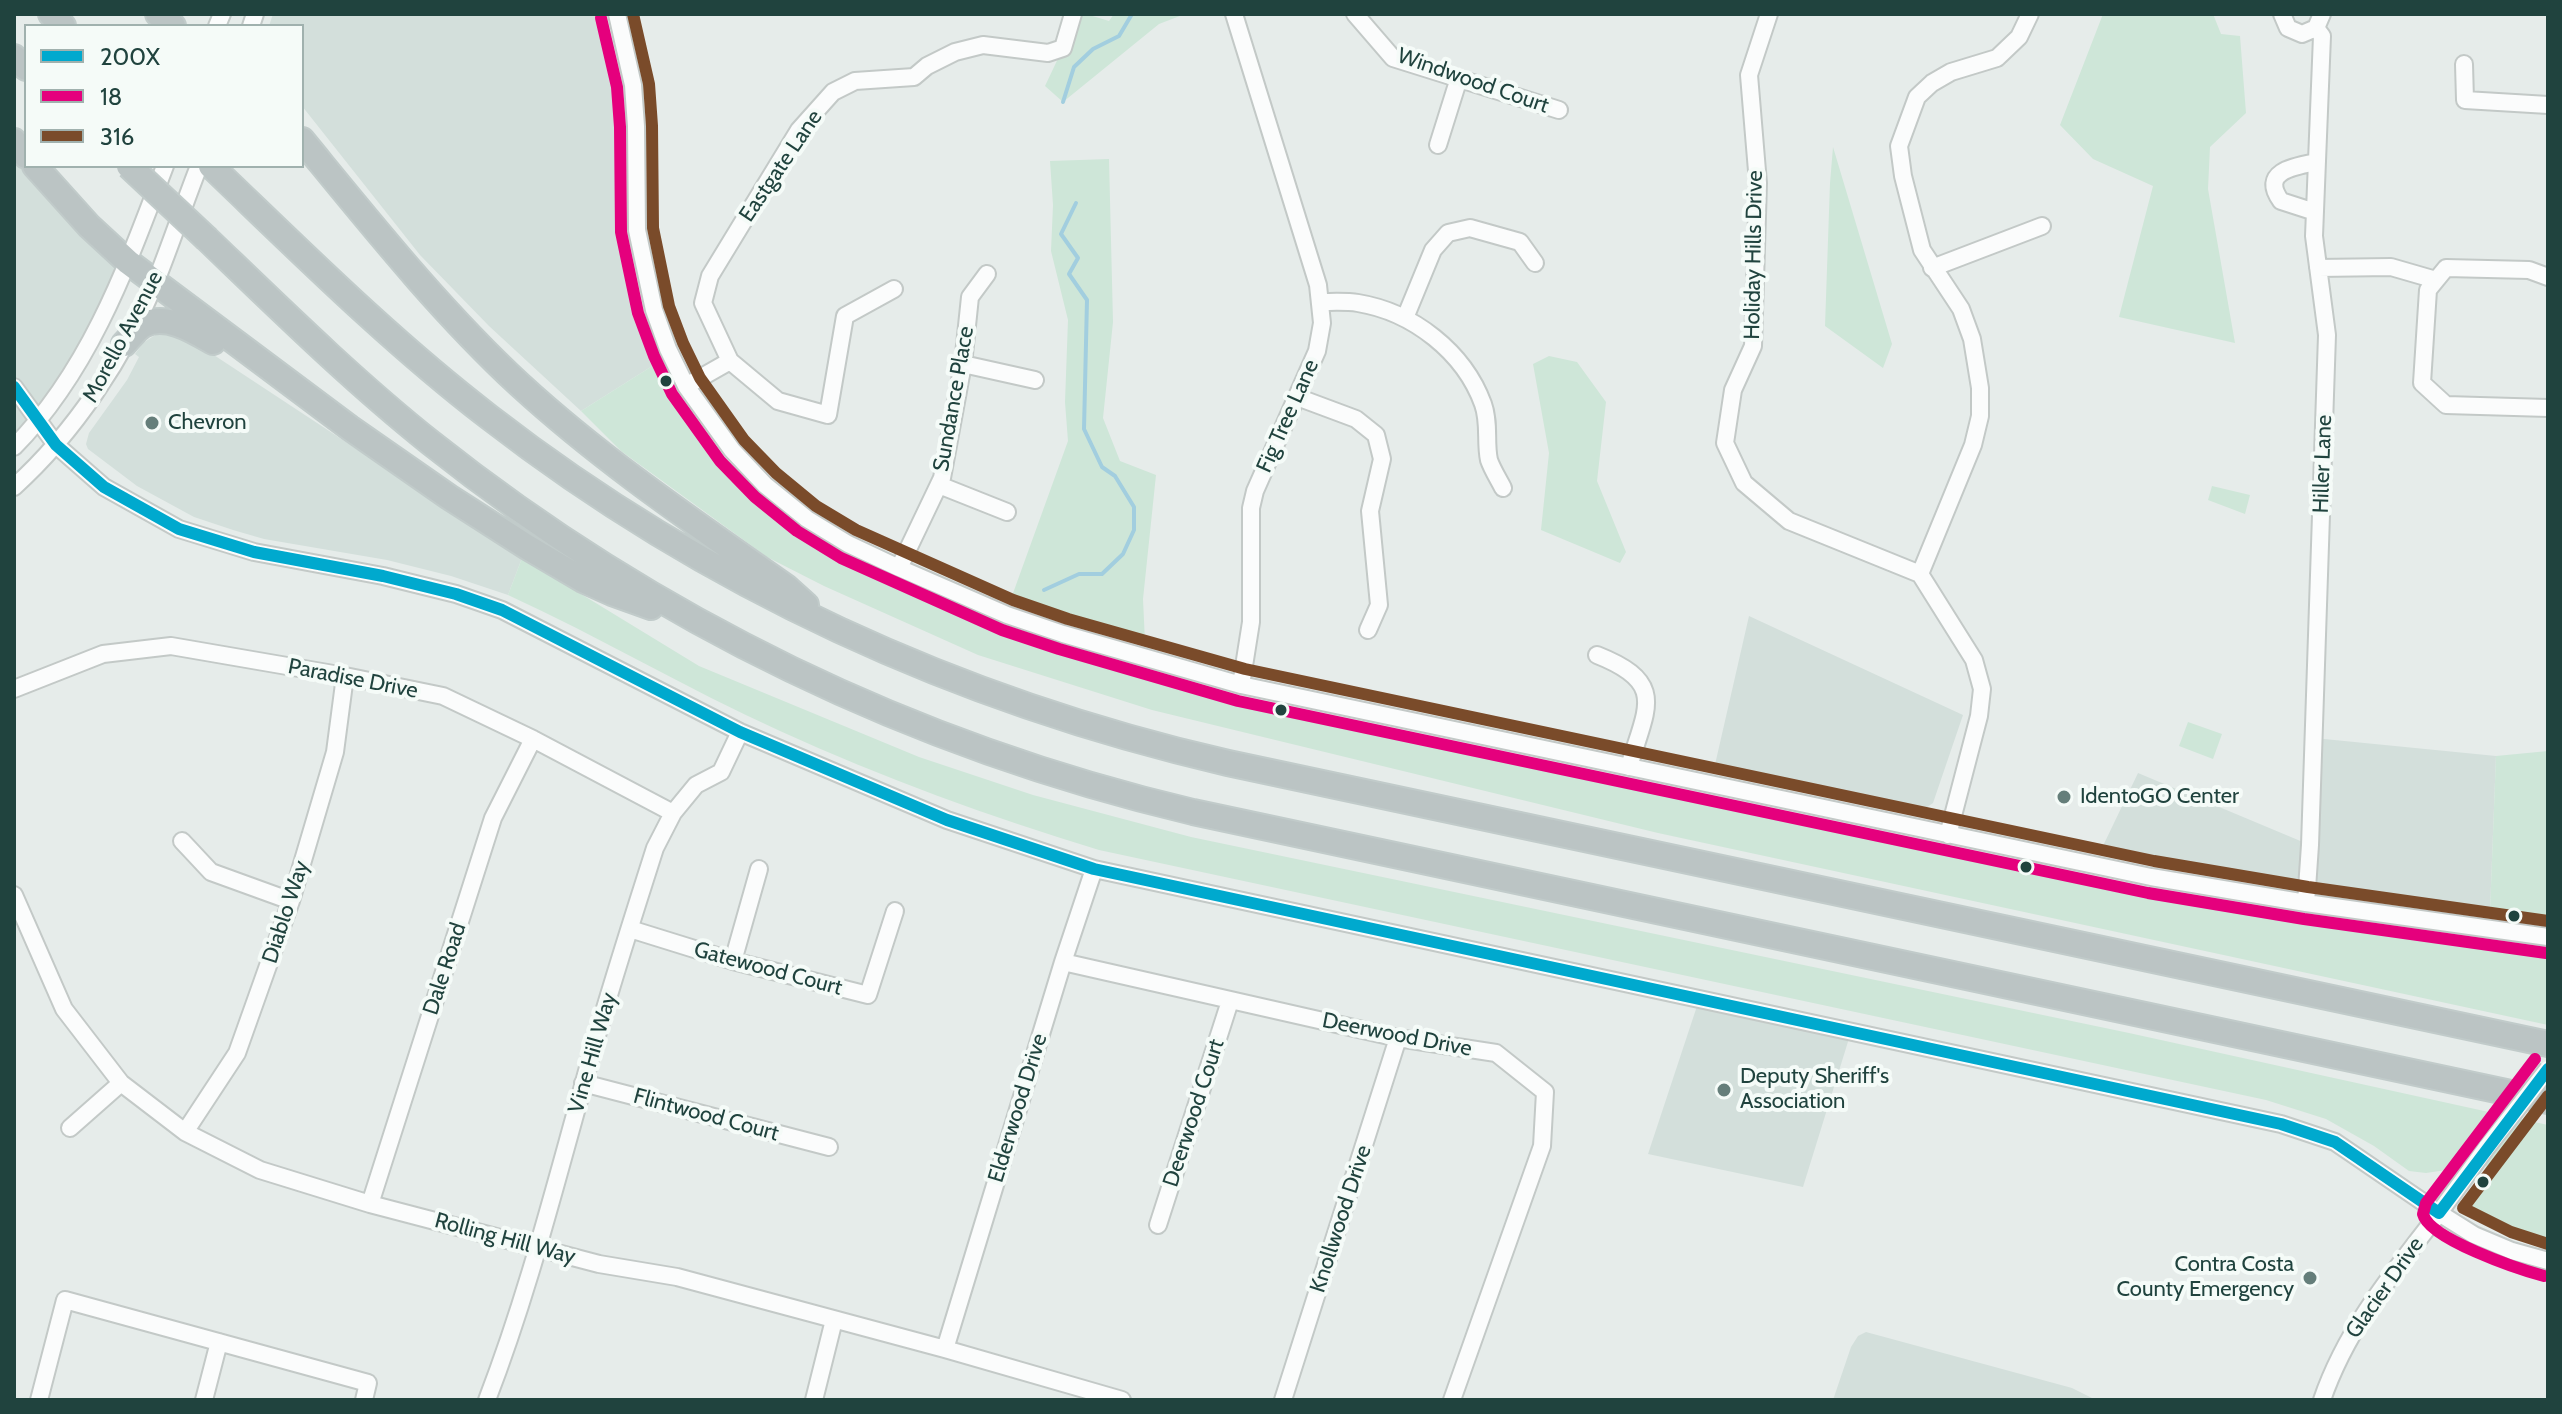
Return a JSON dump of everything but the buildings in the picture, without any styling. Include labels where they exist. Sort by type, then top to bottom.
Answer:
[{"type":"highway","points":[[304,142],[434,297],[519,384],[621,471],[786,587],[831,627]]},
{"type":"highway","points":[[37,168],[89,226],[128,262],[436,489],[583,580],[612,593],[692,619]]},
{"type":"highway","points":[[131,168],[356,380],[453,461],[530,518],[692,619],[804,677],[891,716],[1009,760],[1130,797],[2548,1101]]},
{"type":"highway","points":[[220,174],[392,337],[441,379],[592,491],[670,541],[831,627],[1016,703],[1197,756],[2548,1044]]},
{"type":"highway","points":[[124,344],[142,325],[158,321],[190,328],[224,348],[258,360]]},
{"type":"street","points":[[617,14],[633,85],[639,244],[654,310],[668,349],[686,386],[732,450],[765,485],[807,519],[848,544],[1007,615],[1241,685],[2151,877],[2306,903],[2548,937]]},
{"type":"street","name":"Eastgate Lane","points":[[894,289],[845,316],[828,415],[778,401],[730,361],[703,303],[710,276],[799,130],[833,92],[855,81],[914,77],[927,66],[955,52],[983,45],[1048,53],[1063,48],[1073,14]]},
{"type":"street","name":"Fig Tree Lane","points":[[1234,14],[1310,256],[1322,323],[1317,351],[1255,491],[1251,508],[1251,622],[1241,685]]},
{"type":"street","name":"Windwood Court","points":[[1355,14],[1393,58],[1559,110]]},
{"type":"street","name":"Holiday Hills Drive","points":[[1769,14],[1749,75],[1758,183],[1753,346],[1733,390],[1725,443],[1744,483],[1789,521],[1920,574]]},
{"type":"street","points":[[1948,835],[1979,716],[1982,689],[1974,660],[1920,574],[1973,445],[1981,402],[1978,363],[1972,339],[1961,309],[1922,250],[1903,176],[1899,146],[1917,97],[1951,72],[1997,58],[2019,37],[2030,14]]},
{"type":"street","name":"Hiller Lane","points":[[2282,14],[2288,28],[2294,32],[2309,33],[2319,21]]},
{"type":"street","name":"Hiller Lane","points":[[2306,903],[2327,335],[2314,236],[2322,36],[2319,21]]},
{"type":"street","points":[[2464,64],[2465,100],[2548,105]]},
{"type":"street","points":[[1438,145],[1459,78]]},
{"type":"street","points":[[2315,212],[2281,201],[2275,187],[2276,178],[2282,171],[2317,162]]},
{"type":"street","name":"Morello Avenue","points":[[14,447],[39,422],[95,336],[164,168]]},
{"type":"street","name":"Morello Avenue","points":[[14,487],[56,445],[96,393],[155,283],[198,168]]},
{"type":"street","points":[[1932,268],[2042,226]]},
{"type":"street","points":[[1405,318],[1433,250],[1448,233],[1470,228],[1520,242],[1535,263]]},
{"type":"street","points":[[2318,268],[2391,267],[2436,280]]},
{"type":"street","points":[[2548,277],[2529,270],[2446,268],[2428,290],[2422,383],[2446,405],[2548,408]]},
{"type":"street","name":"Sundance Place","points":[[899,568],[939,485],[963,364],[970,297],[987,274]]},
{"type":"street","points":[[1320,302],[1358,303],[1405,318],[1446,346],[1466,370],[1483,405],[1489,429],[1489,460],[1503,488]]},
{"type":"street","points":[[686,386],[730,361]]},
{"type":"street","points":[[963,364],[1035,380]]},
{"type":"street","points":[[14,387],[56,445],[104,487],[179,529],[245,550],[383,576],[456,594],[502,610],[740,732],[947,820],[1094,869],[2281,1124],[2335,1142],[2474,1235],[2548,1261]]},
{"type":"street","points":[[1297,397],[1356,419],[1376,435],[1382,459],[1370,511],[1379,605],[1368,630]]},
{"type":"street","points":[[939,485],[1007,512]]},
{"type":"street","name":"Paradise Drive","points":[[14,689],[103,654],[171,646],[345,676],[443,696],[533,739],[673,813]]},
{"type":"street","points":[[1597,655],[1622,665],[1634,674],[1647,696],[1629,767]]},
{"type":"street","name":"Diablo Way","points":[[185,1132],[237,1053],[291,901],[335,752],[345,676]]},
{"type":"street","name":"Vine Hill Way","points":[[487,1400],[515,1328],[540,1248],[583,1083],[655,848],[673,813],[696,785],[721,772],[740,732]]},
{"type":"street","name":"Dale Road","points":[[370,1204],[493,818],[533,739]]},
{"type":"street","points":[[182,841],[211,872],[291,901]]},
{"type":"street","points":[[733,961],[759,869]]},
{"type":"street","name":"Elderwood Drive","points":[[945,1349],[1094,869]]},
{"type":"street","name":"Rolling Hill Way","points":[[14,895],[18,919],[64,1009],[121,1083],[185,1132],[260,1170],[370,1204],[599,1264],[677,1277],[1122,1400]]},
{"type":"street","name":"Gatewood Court","points":[[630,929],[733,961],[868,995],[895,911]]},
{"type":"street","name":"Deerwood Drive","points":[[1063,962],[1398,1038],[1496,1053],[1545,1092],[1542,1146],[1452,1400]]},
{"type":"street","name":"Deerwood Court","points":[[1158,1225],[1230,1001]]},
{"type":"street","name":"Knollwood Drive","points":[[1283,1400],[1398,1038]]},
{"type":"street","name":"Glacier Drive","points":[[2322,1400],[2343,1350],[2383,1285],[2548,1069]]},
{"type":"street","points":[[70,1128],[121,1083]]},
{"type":"street","name":"Flintwood Court","points":[[583,1083],[829,1147]]},
{"type":"street","points":[[39,1400],[65,1300],[368,1383],[364,1400]]},
{"type":"street","points":[[814,1400],[834,1320]]},
{"type":"street","points":[[204,1400],[219,1342]]},
{"type":"shaded area","points":[[273,14],[601,14],[608,39],[612,38],[620,84],[624,232],[638,303],[636,306],[657,363],[581,411],[489,326],[420,255],[304,109],[304,24],[270,24]]},
{"type":"shaded area","points":[[14,153],[24,163],[24,168],[30,168],[128,262],[95,336],[14,447]]},
{"type":"shaded area","points":[[154,331],[185,336],[522,558],[508,595],[451,576],[387,560],[264,539],[233,530],[194,517],[137,486],[88,449],[86,444],[89,433],[127,380],[139,357],[135,354],[143,343],[155,335]]},
{"type":"shaded area","points":[[1749,616],[1963,715],[1933,803],[1920,812],[1714,769]]},
{"type":"shaded area","points":[[2314,738],[2496,756],[2490,912],[2189,870],[2101,850],[2138,773],[2310,845]]},
{"type":"shaded area","points":[[1699,1000],[1851,1032],[1803,1187],[1648,1154]]},
{"type":"shaded area","points":[[1866,1332],[2072,1388],[2096,1400],[1833,1400],[1851,1347],[1858,1336]]},
{"type":"green space","points":[[1073,14],[1086,14],[1109,21],[1114,14],[1185,14],[1159,24],[1063,102],[1045,86],[1063,48]]},
{"type":"green space","points":[[2103,14],[2213,14],[2221,34],[2240,36],[2246,113],[2210,147],[2208,189],[2235,343],[2119,317],[2153,186],[2093,159],[2060,125]]},
{"type":"green space","points":[[1833,147],[1892,344],[1883,368],[1825,326]]},
{"type":"green space","points":[[1109,159],[1113,322],[1103,418],[1120,461],[1156,475],[1143,599],[1145,642],[1012,596],[1068,441],[1065,402],[1068,320],[1051,251],[1053,205],[1050,161]]},
{"type":"green space","points":[[1549,356],[1577,362],[1606,402],[1597,481],[1626,552],[1620,563],[1541,530],[1549,453],[1533,364]]},
{"type":"green space","points":[[657,363],[684,411],[716,455],[753,494],[795,531],[825,551],[874,576],[1038,642],[1236,700],[2146,894],[2548,954],[2548,1025],[1658,833],[1152,710],[978,655],[767,557],[621,451],[581,411]]},
{"type":"green space","points":[[2212,486],[2250,495],[2245,514],[2208,500]]},
{"type":"green space","points":[[522,558],[699,666],[919,757],[1033,795],[1191,837],[2129,1033],[2548,1125],[2548,1248],[2510,1237],[2462,1214],[2462,1204],[2489,1168],[2461,1153],[2446,1170],[2426,1173],[2409,1171],[2374,1146],[2326,1119],[2266,1100],[1099,850],[1018,824],[897,781],[780,731],[508,595]]},
{"type":"green space","points":[[2188,722],[2222,734],[2213,759],[2179,746]]},
{"type":"green space","points":[[2548,751],[2548,920],[2490,912],[2496,756]]},
{"type":"waterway","points":[[1063,102],[1074,67],[1093,49],[1119,36],[1132,14]]},
{"type":"waterway","points":[[1044,590],[1079,574],[1102,574],[1123,554],[1134,530],[1134,507],[1115,476],[1102,467],[1084,429],[1087,300],[1069,274],[1078,258],[1061,234],[1076,203]]},
{"type":"transit line","name":"316","points":[[633,14],[649,84],[653,228],[669,306],[683,343],[700,378],[744,440],[776,473],[816,506],[856,530],[1013,600],[1068,619],[1245,669],[2154,861],[2308,887],[2548,921]]},
{"type":"transit line","name":"18","points":[[601,18],[617,87],[621,232],[638,313],[654,356],[672,394],[720,461],[755,497],[797,531],[841,558],[1002,630],[1238,701],[2148,893],[2304,919],[2546,953]]},
{"type":"transit line","name":"200X","points":[[14,387],[56,445],[104,487],[179,529],[254,552],[383,576],[456,594],[502,610],[740,732],[947,820],[1094,869],[2281,1124],[2335,1142],[2439,1213],[2548,1069]]},
{"type":"transit line","name":"18","points":[[2535,1059],[2426,1203],[2423,1214],[2429,1224],[2457,1243],[2544,1276]]},
{"type":"transit line","name":"316","points":[[2548,1096],[2463,1208],[2511,1232],[2548,1244]]},
{"type":"place","name":"Chevron","points":[[152,423]]},
{"type":"place","name":"IdentoGO Center","points":[[2064,797]]},
{"type":"place","name":"Deputy Sheriff's Association","points":[[1724,1090]]},
{"type":"place","name":"Contra Costa County Emergency","points":[[2310,1278]]}]
